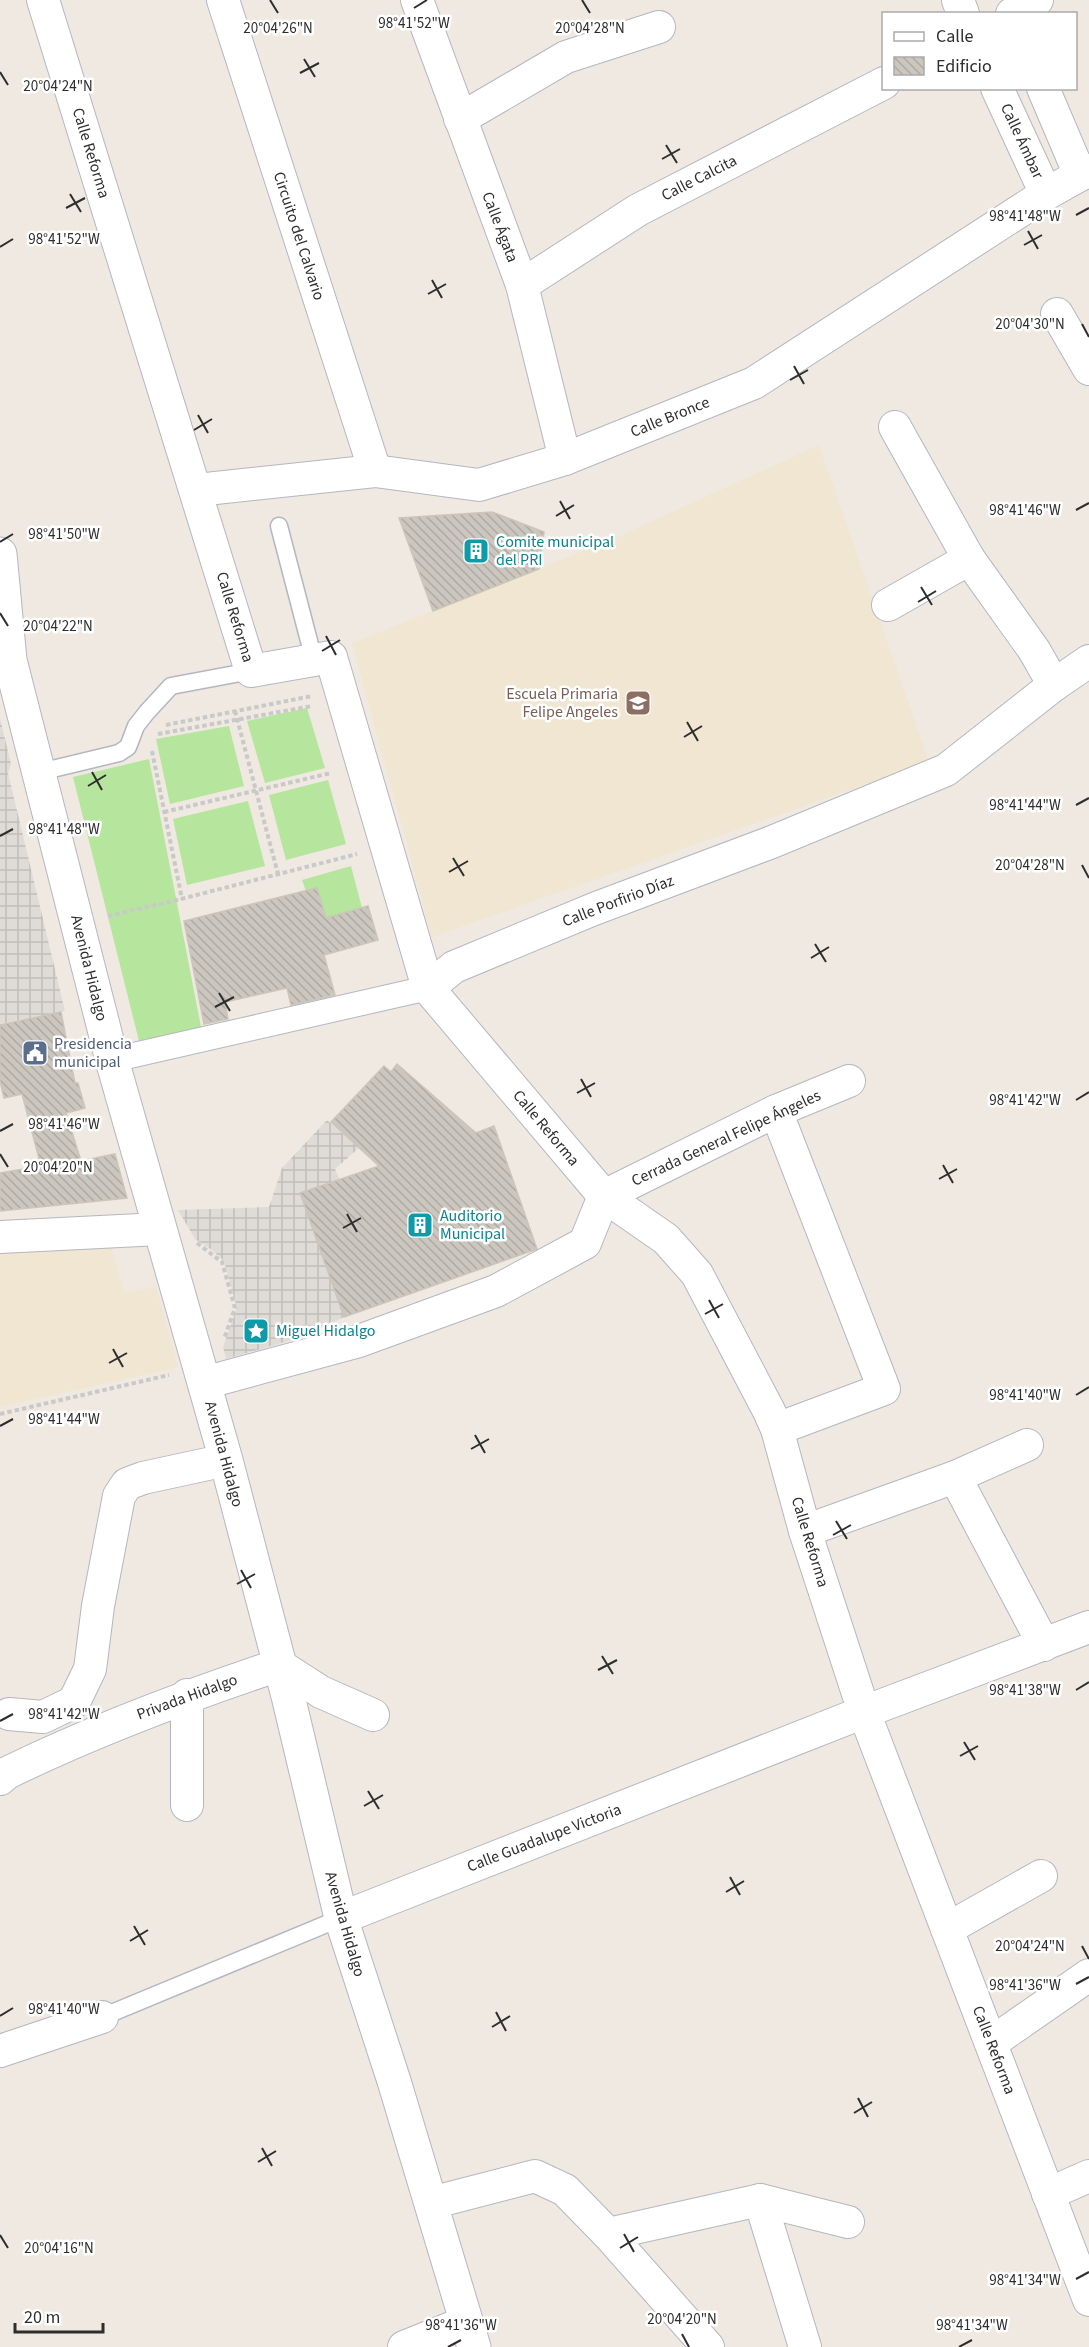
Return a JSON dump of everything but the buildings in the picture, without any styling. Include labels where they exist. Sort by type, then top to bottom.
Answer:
[{"type":"street","name":"Circuito del Calvario","points":[[223,0],[375,471]]},
{"type":"street","name":"Calle Ágata","points":[[417,0],[522,285],[565,459]]},
{"type":"street","points":[[1015,12],[1037,0]]},
{"type":"street","name":"Calle Reforma","points":[[46,1],[251,671],[332,657],[428,988],[604,1196],[666,1239],[697,1274],[777,1429],[805,1531],[864,1712],[1089,2300]]},
{"type":"street","points":[[460,119],[566,57],[659,27]]},
{"type":"street","name":"Calle Calcita","points":[[522,285],[638,210],[882,84]]},
{"type":"street","name":"Calle Ámbar","points":[[998,90],[1046,194]]},
{"type":"street","points":[[1043,90],[1084,173]]},
{"type":"street","name":"Calle Bronce","points":[[197,490],[375,471],[479,484],[565,459],[754,383],[1046,194],[1084,173]]},
{"type":"street","points":[[1057,314],[1089,369]]},
{"type":"street","points":[[895,427],[969,559],[1034,650],[1054,685]]},
{"type":"street","name":"Avenida Hidalgo","points":[[0,554],[10,660],[112,1060],[226,1460],[288,1696],[340,1918],[470,2335]]},
{"type":"street","points":[[888,605],[969,559]]},
{"type":"street","name":"Calle Porfirio Díaz","points":[[112,1060],[428,988],[454,967],[594,909],[772,842],[946,770],[1054,685],[1089,661]]},
{"type":"street","name":"Cerrada General Felipe Ángeles","points":[[604,1196],[776,1112],[849,1081]]},
{"type":"street","points":[[776,1112],[884,1389],[777,1429]]},
{"type":"street","points":[[202,1376],[359,1341],[496,1291],[585,1244],[604,1196]]},
{"type":"street","points":[[0,1237],[160,1229]]},
{"type":"street","points":[[805,1531],[955,1477],[1027,1445]]},
{"type":"street","points":[[9,1714],[43,1716],[74,1702],[90,1669],[98,1606],[119,1496],[127,1484],[143,1478],[226,1460]]},
{"type":"street","points":[[955,1477],[1044,1645]]},
{"type":"street","name":"Calle Guadalupe Victoria","points":[[340,1918],[864,1712],[1089,1627]]},
{"type":"street","points":[[279,1665],[321,1692],[373,1715]]},
{"type":"street","name":"Privada Hidalgo","points":[[0,1779],[7,1773],[67,1744],[187,1695],[279,1665]]},
{"type":"street","points":[[187,1695],[187,1805]]},
{"type":"street","points":[[947,1929],[1041,1876]]},
{"type":"street","points":[[991,2043],[1089,1975]]},
{"type":"street","name":"Calle Guadalupe Victoria","points":[[0,2051],[102,2017]]},
{"type":"street","points":[[431,2204],[535,2176],[565,2190],[608,2234],[708,2347]]},
{"type":"street","points":[[1048,2194],[1089,2176]]},
{"type":"street","points":[[608,2234],[760,2200],[848,2222]]},
{"type":"street","points":[[760,2200],[805,2347]]},
{"type":"street","points":[[404,2347],[470,2335]]},
{"type":"lane","points":[[279,526],[314,660]]},
{"type":"lane","points":[[40,772],[119,753],[129,747],[136,726],[171,686],[251,671]]},
{"type":"lane","name":"Calle Guadalupe Victoria","points":[[102,2017],[340,1918]]},
{"type":"path","points":[[161,726],[318,694]]},
{"type":"path","points":[[149,736],[312,705],[315,716]]},
{"type":"path","points":[[235,711],[278,874]]},
{"type":"path","points":[[151,747],[182,899]]},
{"type":"path","points":[[328,762],[334,783]]},
{"type":"path","points":[[164,812],[331,773]]},
{"type":"path","points":[[352,844],[354,854]]},
{"type":"path","points":[[103,917],[363,852]]},
{"type":"path","points":[[0,1414],[202,1376]]},
{"type":"shaded area","name":"Escuela Primaria Felipe Angeles","points":[[819,445],[929,762],[432,937],[352,643],[611,540]]},
{"type":"shaded area","points":[[0,718],[11,764],[8,773],[65,1011],[0,1024]]},
{"type":"shaded area","points":[[327,1120],[359,1148],[335,1169],[340,1180],[300,1193],[344,1317],[309,1335],[226,1359],[223,1347],[237,1308],[224,1261],[195,1239],[178,1210],[269,1207],[282,1168]]},
{"type":"shaded area","points":[[111,1246],[124,1293],[156,1287],[178,1367],[0,1407],[0,1254]]},
{"type":"green space","points":[[307,708],[325,768],[265,783],[247,721]]},
{"type":"green space","points":[[229,726],[244,786],[170,804],[156,739]]},
{"type":"green space","points":[[149,759],[202,1032],[140,1045],[73,777]]},
{"type":"green space","points":[[328,780],[346,844],[286,860],[269,795]]},
{"type":"green space","points":[[248,801],[265,866],[187,885],[173,819]]},
{"type":"green space","points":[[351,866],[362,908],[326,918],[317,888],[306,891],[302,880]]},
{"type":"place","name":"Comite municipal del PRI","points":[[476,551]]},
{"type":"place","name":"Escuela Primaria Felipe Angeles","points":[[638,703]]},
{"type":"place","name":"Presidencia municipal","points":[[35,1053]]},
{"type":"place","name":"Auditorio Municipal","points":[[420,1225]]},
{"type":"place","name":"Miguel Hidalgo","points":[[256,1331]]}]
